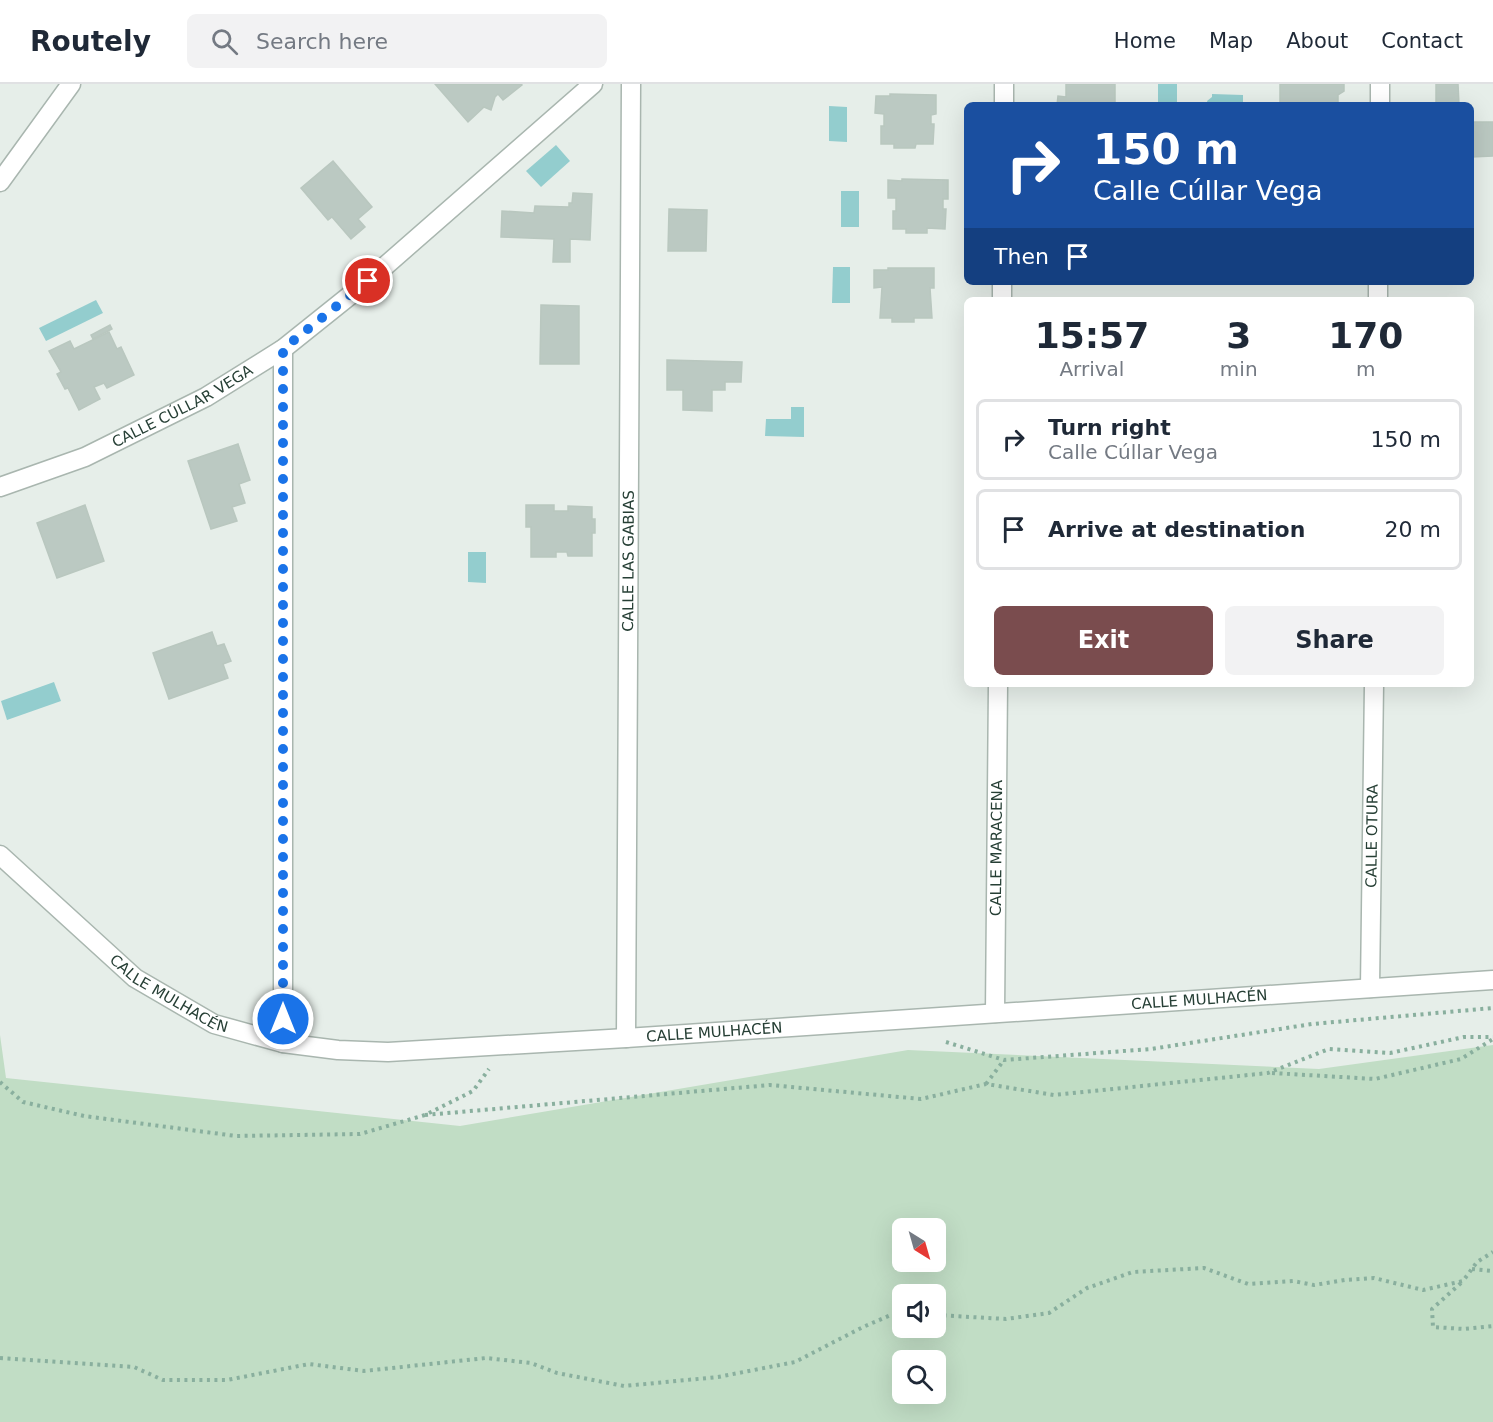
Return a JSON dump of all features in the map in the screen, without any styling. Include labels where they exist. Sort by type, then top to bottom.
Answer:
[{"type":"street","points":[[0,182],[71,84]]},
{"type":"street","name":"CALLE CÚLLAR VEGA","points":[[0,488],[85,457],[206,397],[283,349],[368,281],[592,84]]},
{"type":"street","name":"CALLE LAS GABIAS","points":[[626,1038],[631,84]]},
{"type":"street","points":[[1004,84],[1004,102]]},
{"type":"street","points":[[1380,84],[1380,102]]},
{"type":"street","points":[[283,349],[283,1043]]},
{"type":"street","name":"CALLE MARACENA","points":[[995,1013],[998,687]]},
{"type":"street","name":"CALLE OTURA","points":[[1370,988],[1374,687]]},
{"type":"street","name":"CALLE MULHACÉN","points":[[0,855],[135,978],[214,1024],[283,1043],[338,1050],[388,1052],[626,1038],[1493,980]]},
{"type":"path","points":[[940,1041],[1004,1060],[1150,1049],[1312,1024],[1493,1008]]},
{"type":"path","points":[[1268,1073],[1329,1049],[1390,1053],[1464,1037],[1493,1038]]},
{"type":"path","points":[[425,1115],[770,1085],[921,1099],[986,1084],[1054,1095],[1268,1073],[1375,1079],[1461,1059],[1493,1038]]},
{"type":"path","points":[[0,1082],[24,1102],[74,1113],[236,1136],[360,1134],[425,1115],[473,1090],[508,1045]]},
{"type":"path","points":[[986,1084],[1004,1060]]},
{"type":"path","points":[[1493,1252],[1477,1262],[1462,1281],[1432,1309],[1433,1327],[1464,1329],[1493,1326]]},
{"type":"path","points":[[946,1316],[1006,1319],[1049,1313],[1087,1288],[1133,1272],[1145,1271],[1204,1268],[1248,1284],[1293,1281],[1314,1286],[1374,1278],[1423,1290],[1462,1281]]},
{"type":"path","points":[[1472,1269],[1493,1271]]},
{"type":"path","points":[[0,1358],[134,1367],[163,1380],[227,1380],[309,1365],[364,1371],[486,1359],[531,1363],[557,1373],[624,1386],[718,1377],[795,1362],[863,1327],[892,1316]]},
{"type":"green space","points":[[0,1035],[6,1078],[460,1126],[908,1050],[1319,1069],[1493,1045],[1493,1422],[0,1422]]},
{"type":"water","points":[[1158,84],[1177,84],[1177,102],[1158,102]]},
{"type":"water","points":[[1212,94],[1243,95],[1243,102],[1207,102]]},
{"type":"water","points":[[829,106],[847,107],[847,142],[829,141]]},
{"type":"water","points":[[556,145],[570,161],[541,187],[526,171]]},
{"type":"water","points":[[841,191],[859,191],[859,227],[841,227]]},
{"type":"water","points":[[833,267],[850,267],[850,303],[832,303]]},
{"type":"water","points":[[96,300],[103,313],[46,341],[39,328]]},
{"type":"water","points":[[791,407],[804,407],[804,437],[765,436],[766,419],[791,419]]},
{"type":"water","points":[[468,552],[486,552],[486,583],[468,582]]},
{"type":"water","points":[[54,682],[61,701],[7,720],[1,701]]},
{"type":"building","points":[[435,84],[522,85],[503,100],[498,94],[491,110],[484,107],[468,122]]},
{"type":"building","points":[[1066,84],[1115,84],[1115,102],[1057,102],[1058,96],[1066,97]]},
{"type":"building","points":[[1280,84],[1344,84],[1344,91],[1338,95],[1338,102],[1280,102]]},
{"type":"building","points":[[1436,84],[1458,84],[1459,102],[1436,102]]},
{"type":"building","points":[[890,94],[936,95],[936,114],[931,115],[931,124],[934,124],[933,144],[916,144],[915,148],[894,148],[894,144],[881,144],[884,114],[875,113],[876,96],[890,96]]},
{"type":"building","points":[[1474,122],[1493,122],[1493,156],[1474,157]]},
{"type":"building","points":[[333,161],[372,207],[358,219],[365,227],[351,239],[332,217],[328,220],[301,188]]},
{"type":"building","points":[[902,179],[948,180],[948,199],[943,199],[943,209],[946,209],[945,229],[927,228],[927,233],[906,233],[906,229],[893,229],[896,198],[888,198],[888,180],[902,181]]},
{"type":"building","points":[[573,193],[592,194],[590,240],[570,239],[570,262],[553,262],[554,239],[501,237],[502,211],[534,213],[535,206],[569,207]]},
{"type":"building","points":[[669,209],[707,210],[706,251],[668,251]]},
{"type":"building","points":[[888,268],[934,268],[934,288],[930,288],[932,318],[914,318],[914,322],[892,322],[892,318],[880,318],[882,287],[874,288],[874,270],[888,270]]},
{"type":"building","points":[[541,305],[579,306],[579,364],[540,364]]},
{"type":"building","points":[[110,325],[112,329],[93,339],[91,335]]},
{"type":"building","points":[[109,332],[117,349],[121,347],[134,375],[107,388],[104,383],[94,387],[100,399],[79,410],[68,388],[65,389],[57,374],[61,372],[49,351],[70,341],[74,349]]},
{"type":"building","points":[[667,360],[742,362],[741,382],[725,382],[725,390],[712,390],[712,411],[683,410],[683,390],[667,390]]},
{"type":"building","points":[[238,444],[250,480],[239,484],[245,503],[232,507],[237,521],[211,529],[188,461]]},
{"type":"building","points":[[85,505],[104,561],[57,578],[37,523]]},
{"type":"building","points":[[526,505],[554,505],[554,511],[568,511],[568,506],[592,507],[595,533],[592,533],[592,556],[568,556],[567,552],[556,552],[556,557],[531,557],[531,527],[526,527]]},
{"type":"building","points":[[212,632],[217,646],[224,644],[231,661],[223,664],[228,678],[169,699],[153,653]]},
{"type":"route","points":[[283,1019],[283,349],[368,281]]}]
